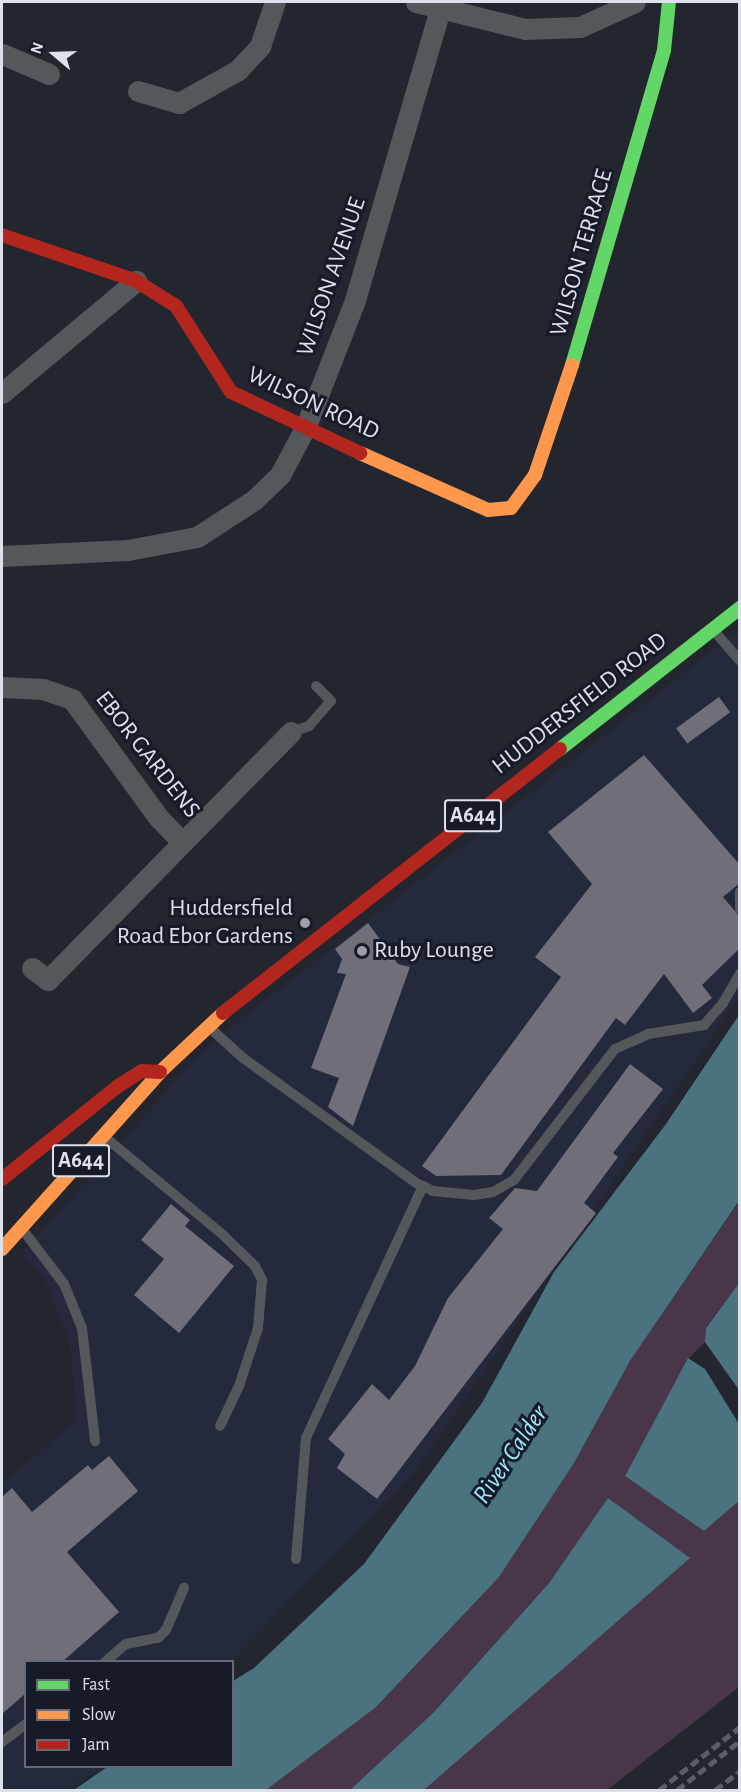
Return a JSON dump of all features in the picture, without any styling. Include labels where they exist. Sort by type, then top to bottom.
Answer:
[{"type":"main road","name":"WILSON TERRACE","points":[[511,508],[535,476],[586,324],[664,50],[669,2]]},
{"type":"main road","name":"WILSON ROAD","points":[[2,235],[136,281],[176,306],[201,340],[231,392],[265,411],[306,426],[488,510],[511,508]]},
{"type":"main road","name":"HUDDERSFIELD ROAD","points":[[2,1249],[160,1072],[207,1025],[740,609]]},
{"type":"main road","points":[[2,1179],[118,1086],[142,1071],[160,1072]]},
{"type":"street","points":[[138,91],[179,103],[238,70],[260,46],[275,2]]},
{"type":"street","points":[[416,2],[525,29],[580,27],[635,2]]},
{"type":"street","name":"WILSON AVENUE","points":[[2,556],[128,550],[197,537],[254,500],[280,475],[306,426],[355,300],[441,9]]},
{"type":"street","points":[[2,54],[49,74]]},
{"type":"street","points":[[2,393],[136,281]]},
{"type":"street","name":"EBOR GARDENS","points":[[2,687],[43,689],[72,699],[158,817],[182,842]]},
{"type":"street","name":"EBOR GARDENS","points":[[32,968],[48,980],[291,732]]},
{"type":"lane","points":[[713,629],[740,662]]},
{"type":"lane","points":[[291,732],[309,726],[331,701],[316,686]]},
{"type":"lane","points":[[740,891],[740,909]]},
{"type":"lane","points":[[207,1025],[243,1058],[423,1186],[433,1191],[474,1195],[493,1192],[513,1180],[615,1049],[648,1034],[704,1025],[723,1003],[740,973]]},
{"type":"lane","points":[[103,1136],[222,1234],[255,1266],[262,1280],[258,1328],[239,1386],[220,1426]]},
{"type":"lane","points":[[296,1559],[306,1438],[423,1186]]},
{"type":"lane","points":[[20,1228],[64,1284],[82,1328],[96,1441]]},
{"type":"lane","points":[[107,1660],[126,1644],[158,1638],[166,1630],[184,1588]]},
{"type":"lane","points":[[2,1742],[24,1726]]},
{"type":"shaded area","points":[[739,630],[739,997],[417,1469],[233,1660],[24,1660],[24,1768],[102,1768],[65,1790],[2,1790],[2,1485],[77,1419],[70,1343],[44,1278],[21,1254],[207,1046]]},
{"type":"shaded area","points":[[739,1202],[739,1283],[706,1327],[705,1342],[688,1359],[625,1476],[704,1531],[739,1501],[739,1687],[607,1790],[424,1790],[689,1558],[608,1498],[549,1583],[434,1712],[350,1790],[266,1790],[375,1708],[433,1646],[574,1463],[630,1361]]},
{"type":"water","name":"River Calder","points":[[739,1015],[739,1201],[630,1361],[574,1463],[499,1577],[375,1708],[266,1790],[74,1790],[106,1768],[234,1768],[234,1680],[254,1668],[364,1564],[482,1403],[554,1272],[666,1124]]},
{"type":"water","points":[[739,1283],[739,1390],[705,1342],[706,1328]]},
{"type":"water","points":[[688,1358],[705,1369],[739,1424],[739,1501],[704,1531],[625,1476]]},
{"type":"water","points":[[608,1498],[690,1558],[424,1790],[350,1790],[434,1712],[549,1583]]},
{"type":"building","points":[[719,697],[730,712],[687,744],[676,728]]},
{"type":"building","points":[[644,755],[740,865],[740,883],[723,897],[740,917],[740,948],[702,985],[712,998],[693,1013],[664,974],[625,1025],[616,1018],[501,1175],[436,1176],[422,1166],[561,977],[535,957],[592,884],[548,832]]},
{"type":"building","points":[[368,923],[398,964],[410,967],[353,1126],[328,1107],[339,1078],[311,1068],[346,974],[337,973],[342,959],[335,949]]},
{"type":"building","points":[[630,1064],[663,1089],[613,1153],[618,1157],[584,1203],[596,1213],[377,1499],[337,1468],[345,1454],[328,1439],[372,1384],[389,1400],[415,1366],[448,1298],[503,1229],[489,1218],[515,1188],[537,1191]]},
{"type":"building","points":[[171,1204],[190,1220],[185,1226],[234,1266],[179,1333],[134,1295],[164,1259],[141,1240]]},
{"type":"building","points":[[109,1456],[138,1491],[67,1552],[119,1612],[64,1660],[24,1660],[24,1695],[2,1714],[2,1497],[12,1488],[32,1512],[88,1465],[92,1470]]},
{"type":"railway","points":[[659,1790],[740,1727]]},
{"type":"railway","points":[[677,1790],[740,1741]]},
{"type":"railway","points":[[715,1790],[740,1771]]},
{"type":"traffic: fast","points":[[572,365],[664,50],[669,2]]},
{"type":"traffic: fast","points":[[560,749],[740,608]]},
{"type":"traffic: slow","points":[[360,453],[488,510],[511,508],[535,475],[572,365]]},
{"type":"traffic: slow","points":[[2,1249],[160,1072],[223,1013]]},
{"type":"traffic: jam","points":[[2,235],[136,281],[176,306],[231,392],[360,453]]},
{"type":"traffic: jam","points":[[223,1013],[560,749]]},
{"type":"traffic: jam","points":[[2,1179],[118,1086],[142,1071],[160,1072]]},
{"type":"place","name":"Huddersfield Road Ebor Gardens","points":[[305,923]]},
{"type":"place","name":"Ruby Lounge","points":[[362,951]]}]
